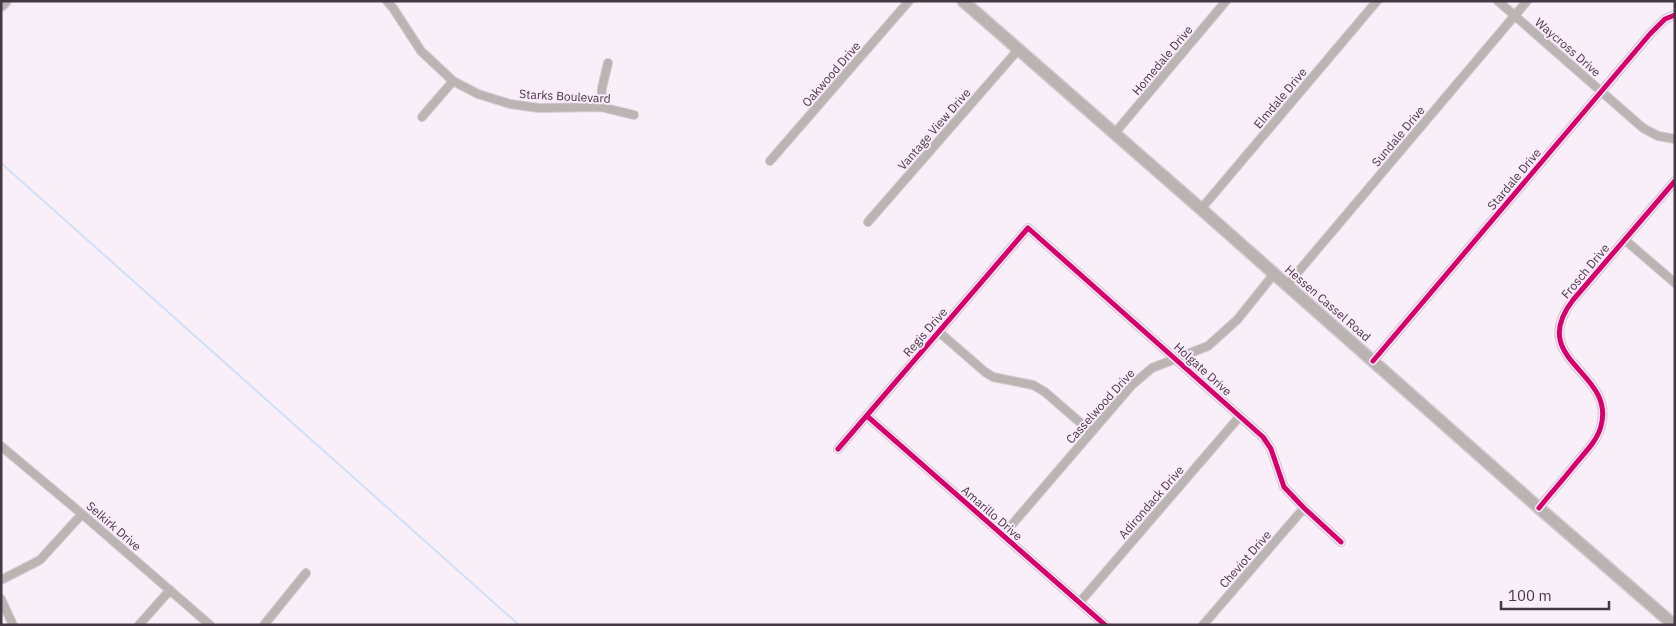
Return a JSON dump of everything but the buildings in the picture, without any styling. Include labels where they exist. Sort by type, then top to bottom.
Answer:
[{"type":"main road","points":[[1,5],[5,1]]},
{"type":"main road","name":"Hessen Cassel Road","points":[[963,1],[1674,625]]},
{"type":"street","name":"Starks Boulevard","points":[[387,1],[421,51],[453,81],[478,94],[510,104],[539,108],[601,107],[634,115]]},
{"type":"street","name":"Oakwood Drive","points":[[770,162],[909,1]]},
{"type":"street","name":"Homedale Drive","points":[[1114,134],[1226,1]]},
{"type":"street","name":"Elmdale Drive","points":[[1201,209],[1377,1]]},
{"type":"street","name":"Waycross Drive","points":[[1498,1],[1648,131],[1658,136],[1675,139]]},
{"type":"street","name":"Sundale Drive","points":[[1287,285],[1527,1]]},
{"type":"street","name":"Stardale Drive","points":[[1372,360],[1655,28],[1665,19],[1675,15]]},
{"type":"street","name":"Vantage View Drive","points":[[868,222],[1018,50]]},
{"type":"street","points":[[601,107],[602,88],[608,62]]},
{"type":"street","points":[[422,116],[453,81]]},
{"type":"street","name":"Frosch Drive","points":[[1539,508],[1592,444],[1600,429],[1603,418],[1601,403],[1596,389],[1564,351],[1560,336],[1565,313],[1573,300],[1675,181]]},
{"type":"street","name":"Regis Drive","points":[[838,449],[1028,228]]},
{"type":"street","name":"Holgate Drive","points":[[1028,228],[1263,437],[1271,449],[1284,487],[1341,542]]},
{"type":"street","points":[[1625,240],[1675,283]]},
{"type":"street","name":"Casselwood Drive","points":[[1003,535],[1124,393],[1140,377],[1152,368],[1208,346],[1237,320],[1274,274]]},
{"type":"street","points":[[939,332],[993,377],[1033,384],[1091,432]]},
{"type":"street","name":"Amarillo Drive","points":[[867,416],[1105,625]]},
{"type":"street","name":"Adirondack Drive","points":[[1080,602],[1240,416]]},
{"type":"street","name":"Selkirk Drive","points":[[1,446],[210,625]]},
{"type":"street","name":"Cheviot Drive","points":[[1203,625],[1304,508]]},
{"type":"street","points":[[1,580],[40,560],[82,514]]},
{"type":"street","points":[[264,625],[306,573]]},
{"type":"street","points":[[139,625],[170,590]]},
{"type":"street","points":[[1,599],[13,625]]},
{"type":"waterway","points":[[1,163],[519,625]]},
{"type":"cycle path","points":[[1373,361],[1650,34],[1665,19],[1675,15]]},
{"type":"cycle path","points":[[1539,508],[1589,448],[1601,426],[1602,407],[1596,392],[1565,352],[1560,338],[1561,321],[1573,300],[1675,181]]},
{"type":"cycle path","points":[[838,449],[1028,228],[1263,437],[1271,449],[1284,487],[1341,542]]},
{"type":"cycle path","points":[[867,416],[1105,625]]}]
